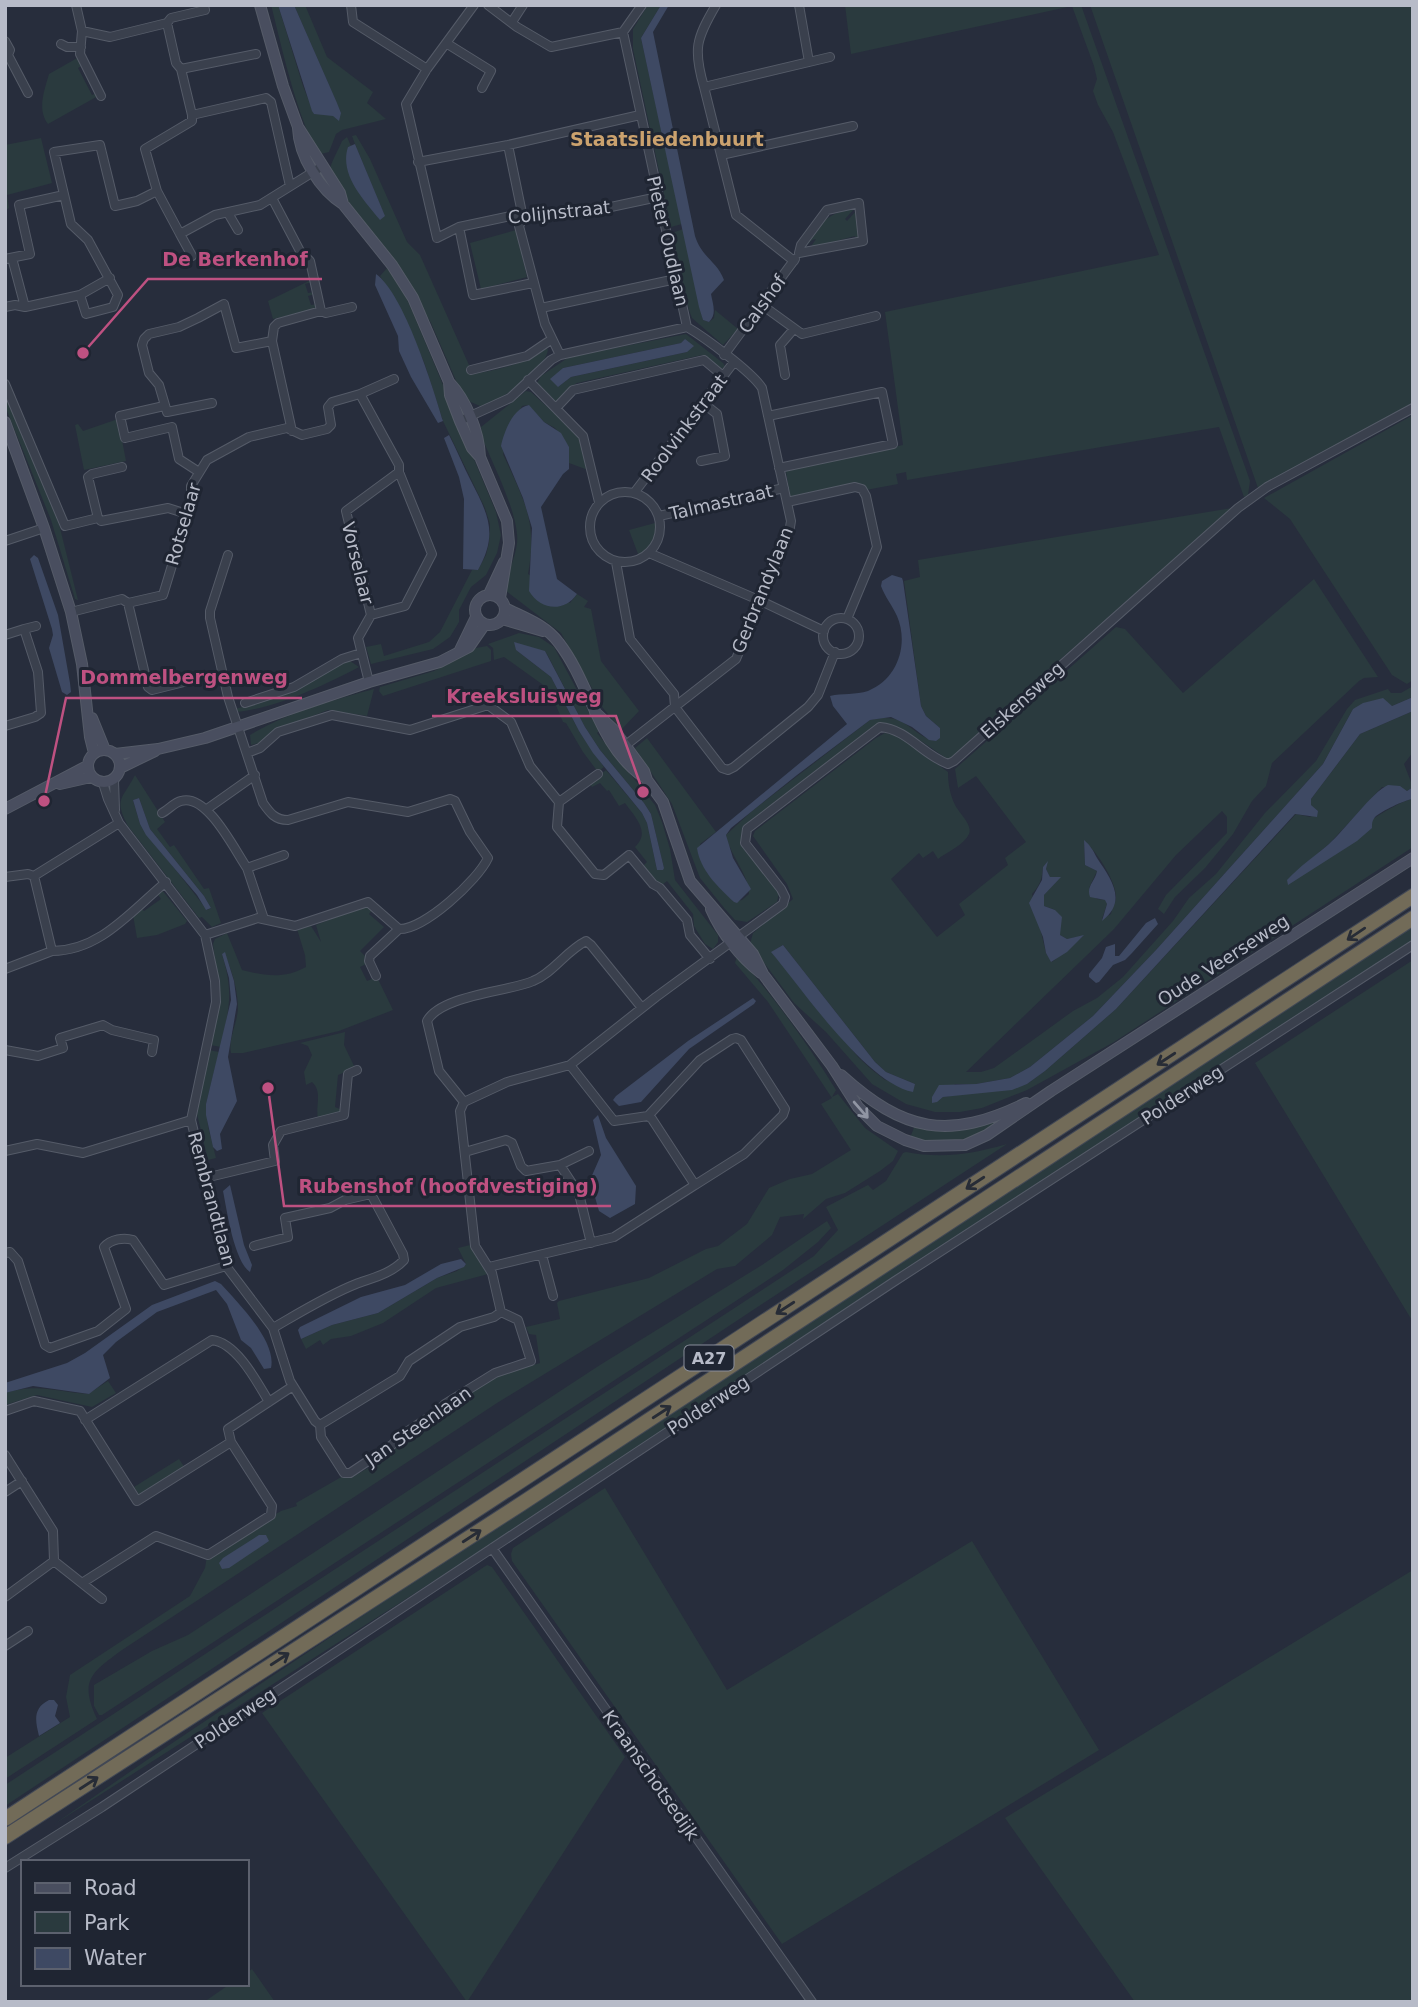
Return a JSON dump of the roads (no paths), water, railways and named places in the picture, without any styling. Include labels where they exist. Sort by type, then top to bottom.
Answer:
[{"type":"highway","name":"A27","points":[[5,1819],[1413,896]]},
{"type":"highway","name":"A27","points":[[5,1837],[521,1504],[1413,918]]},
{"type":"street","points":[[76,5],[82,31],[80,54],[101,96]]},
{"type":"street","points":[[82,31],[110,37],[167,23],[171,18],[205,10],[204,5]]},
{"type":"street","points":[[260,5],[283,86],[317,169],[340,193],[343,204],[384,255],[413,298],[449,382],[457,390],[465,419],[480,446],[480,457],[507,521],[510,535],[502,608],[495,624],[481,621]]},
{"type":"street","points":[[351,5],[354,22],[427,69]]},
{"type":"street","points":[[474,5],[427,69],[406,104],[418,162],[640,115]]},
{"type":"street","points":[[488,5],[551,47],[623,32],[642,5]]},
{"type":"street","points":[[512,22],[523,5]]},
{"type":"street","points":[[703,5],[714,8],[697,44],[698,66],[736,215],[797,257]]},
{"type":"street","points":[[800,5],[810,62]]},
{"type":"street","points":[[167,23],[176,63],[181,69],[192,121],[145,149],[157,191],[192,256]]},
{"type":"street","name":"Pieter Oudlaan","points":[[623,32],[687,327]]},
{"type":"street","points":[[5,41],[10,50],[6,55],[27,93]]},
{"type":"street","points":[[446,43],[491,71],[482,88]]},
{"type":"street","points":[[61,44],[66,47],[81,47]]},
{"type":"street","points":[[181,69],[256,54]]},
{"type":"street","points":[[704,87],[830,57]]},
{"type":"street","points":[[192,115],[266,98],[271,102],[290,186]]},
{"type":"street","points":[[721,155],[853,126]]},
{"type":"street","points":[[80,295],[86,314],[113,307],[118,295],[88,240],[71,224],[54,152],[100,145],[115,206],[137,201],[157,191]]},
{"type":"street","points":[[508,145],[523,218],[519,226],[533,283],[545,324],[560,355]]},
{"type":"street","name":"Colijnstraat","points":[[418,162],[437,238],[459,227],[511,216],[523,218],[581,210],[592,211],[658,197]]},
{"type":"street","points":[[180,234],[215,215],[260,205],[317,169]]},
{"type":"street","points":[[24,307],[8,259],[30,254],[19,205],[64,195]]},
{"type":"street","points":[[272,198],[300,251],[310,261],[321,311]]},
{"type":"street","name":"Calshof","points":[[724,355],[797,257],[801,245],[827,210],[859,203],[863,241],[797,257]]},
{"type":"street","points":[[228,212],[238,230]]},
{"type":"street","points":[[459,227],[473,295],[533,283]]},
{"type":"street","points":[[5,307],[24,307],[80,295],[110,278]]},
{"type":"street","points":[[541,307],[676,279]]},
{"type":"street","points":[[199,472],[179,459],[159,385],[149,373],[142,345],[144,339],[149,334],[179,327],[224,304],[236,348],[272,341]]},
{"type":"street","points":[[762,304],[793,330],[802,334],[876,316]]},
{"type":"street","points":[[292,431],[272,341],[274,327],[278,323],[321,311],[326,313],[352,307]]},
{"type":"street","points":[[465,419],[510,398],[551,359],[560,355],[687,327]]},
{"type":"street","name":"Gerbrandylaan","points":[[622,748],[736,659],[789,533],[791,522],[759,383],[687,327]]},
{"type":"street","points":[[785,375],[780,345],[793,330]]},
{"type":"street","points":[[471,370],[527,356],[552,339]]},
{"type":"street","points":[[556,408],[573,390],[704,360],[723,376]]},
{"type":"street","name":"Roolvinkstraat","points":[[634,493],[734,362]]},
{"type":"street","name":"Rotselaar","points":[[71,612],[122,599],[128,603],[163,595],[191,503],[191,486],[207,460],[249,437],[287,428],[302,435],[327,429],[331,425],[328,407],[332,402],[360,394],[394,379]]},
{"type":"street","points":[[528,380],[583,436],[599,502]]},
{"type":"street","points":[[5,384],[65,526],[168,508],[187,514]]},
{"type":"street","points":[[768,416],[882,392],[893,444],[779,468]]},
{"type":"street","points":[[360,394],[399,465],[432,554],[405,606],[371,615]]},
{"type":"street","points":[[701,461],[725,456],[717,414],[703,402]]},
{"type":"street","points":[[172,427],[125,438],[120,416],[212,403]]},
{"type":"street","name":"Elskensweg","points":[[736,940],[783,904],[785,897],[745,842],[747,829],[880,727],[894,728],[938,761],[948,764],[954,761],[1238,508],[1267,487],[1413,408]]},
{"type":"street","points":[[5,422],[71,612],[88,709],[105,752],[120,768]]},
{"type":"street","points":[[100,520],[88,477],[122,467]]},
{"type":"street","name":"Vorselaar","points":[[369,682],[358,638],[371,615],[345,511],[400,472]]},
{"type":"street","points":[[787,502],[855,487],[862,489],[866,496],[877,547],[847,619]]},
{"type":"street","name":"Talmastraat","points":[[659,516],[784,488]]},
{"type":"street","points":[[616,493],[634,493],[650,503],[659,516],[660,531],[657,543],[649,553],[628,563],[604,557],[590,537],[592,513],[599,502],[616,493]]},
{"type":"street","points":[[5,541],[44,528]]},
{"type":"street","points":[[481,621],[476,602],[489,594],[508,553]]},
{"type":"street","points":[[649,553],[824,631]]},
{"type":"street","points":[[205,935],[258,918],[295,926],[368,902],[399,929],[405,929],[424,920],[468,886],[488,858],[470,832],[455,802],[450,799],[408,812],[348,802],[288,820],[281,820],[269,812],[263,803],[228,697],[210,611],[228,555]]},
{"type":"street","points":[[616,562],[630,639],[674,694],[675,707],[722,768],[728,770],[808,707],[818,695],[835,652]]},
{"type":"street","points":[[489,594],[502,608],[549,633],[566,654],[595,712],[606,720],[622,748],[644,771],[667,810],[690,881],[709,904],[715,918],[736,940],[746,959],[763,974],[832,1066]]},
{"type":"street","points":[[128,603],[148,687],[152,690],[200,678]]},
{"type":"street","points":[[834,619],[847,619],[855,626],[857,642],[850,650],[835,652],[824,642],[824,631],[827,624],[834,619]]},
{"type":"street","points":[[89,771],[89,758],[105,752],[158,749],[205,738],[223,738],[239,729],[262,724],[272,717],[369,682],[440,662],[459,652],[481,621]]},
{"type":"street","points":[[5,635],[36,626]]},
{"type":"street","points":[[5,726],[41,713],[38,672],[24,629]]},
{"type":"street","points":[[245,704],[294,687],[342,659],[361,653]]},
{"type":"street","points":[[247,753],[260,748],[278,732],[332,715],[410,730],[488,705],[510,722],[530,766],[559,802],[557,827],[595,874],[604,875],[629,855],[687,920],[690,935],[710,959]]},
{"type":"street","points":[[5,808],[89,771],[108,781],[120,768],[158,749]]},
{"type":"street","points":[[559,802],[598,774]]},
{"type":"street","points":[[206,809],[255,775]]},
{"type":"street","name":"Rembrandtlaan","points":[[108,781],[107,799],[119,823],[205,935],[215,981],[216,1002],[191,1120],[226,1266],[273,1328],[293,1386],[320,1425]]},
{"type":"street","points":[[162,813],[180,801],[197,801],[206,809],[247,868],[264,919]]},
{"type":"street","points":[[34,876],[119,823]]},
{"type":"street","points":[[247,868],[284,855]]},
{"type":"street","name":"Oude Veerseweg","points":[[832,1066],[858,1107],[877,1126],[924,1146],[965,1145],[987,1135],[1413,858]]},
{"type":"street","points":[[5,877],[28,874],[34,876]]},
{"type":"street","points":[[34,876],[52,951]]},
{"type":"street","points":[[5,969],[52,951],[63,951],[99,939],[166,882]]},
{"type":"street","points":[[376,976],[369,961],[370,956],[399,929]]},
{"type":"street","points":[[642,1008],[586,942],[534,981],[468,997],[431,1014],[427,1021],[439,1071],[464,1102],[507,1082],[570,1065],[642,1008],[736,940]]},
{"type":"street","name":"Polderweg","points":[[5,1868],[102,1807],[918,1266],[1413,945]]},
{"type":"street","points":[[5,1050],[38,1056],[63,1048],[60,1038],[103,1025],[112,1030],[154,1040],[152,1052]]},
{"type":"street","points":[[489,1267],[614,1237],[744,1154],[783,1115],[785,1109],[741,1040],[736,1038],[700,1060],[648,1116],[614,1121],[570,1065]]},
{"type":"street","name":"Oude Veerseweg","points":[[832,1066],[864,1096],[886,1111],[912,1121],[940,1125],[980,1121],[1001,1115],[1051,1091]]},
{"type":"street","points":[[205,1178],[275,1161],[273,1144],[281,1130],[344,1115],[348,1074],[357,1070]]},
{"type":"street","name":"Jan Steenlaan","points":[[320,1425],[321,1437],[347,1474],[393,1445],[399,1437],[438,1412],[444,1404],[495,1373],[531,1361],[518,1320],[501,1312],[489,1267],[475,1246],[460,1111],[464,1102]]},
{"type":"street","points":[[648,1116],[695,1185]]},
{"type":"street","points":[[5,1151],[37,1144],[83,1153],[191,1120]]},
{"type":"street","points":[[465,1152],[506,1140],[512,1143],[521,1166],[526,1171],[561,1165],[589,1152]]},
{"type":"street","points":[[561,1165],[579,1194],[590,1243]]},
{"type":"street","points":[[254,1246],[288,1237],[285,1218],[330,1208],[345,1200],[372,1194],[385,1184]]},
{"type":"street","points":[[273,1328],[326,1298],[373,1279],[404,1260],[372,1194]]},
{"type":"street","points":[[5,1253],[10,1252],[18,1261],[45,1345],[50,1348],[99,1331],[126,1309],[104,1247],[107,1243],[125,1237],[133,1240],[164,1285],[226,1266]]},
{"type":"street","points":[[542,1255],[553,1296]]},
{"type":"street","points":[[320,1425],[400,1376],[409,1361],[460,1327],[494,1317],[501,1312]]},
{"type":"street","points":[[85,1420],[212,1340],[222,1341],[246,1364],[270,1402]]},
{"type":"street","points":[[82,1583],[156,1536],[208,1555],[271,1515],[272,1506],[232,1442],[228,1429],[293,1386]]},
{"type":"street","points":[[5,1411],[34,1401],[80,1411],[137,1501],[232,1442]]},
{"type":"street","points":[[5,1455],[53,1531],[54,1561],[102,1599]]},
{"type":"street","points":[[5,1492],[22,1482]]},
{"type":"street","name":"Kraanschotsedijk","points":[[492,1548],[812,2002]]},
{"type":"street","points":[[5,1597],[54,1561]]},
{"type":"street","points":[[7,1642],[28,1631]]},
{"type":"water","points":[[278,5],[294,5],[341,113],[339,121],[333,116],[314,114],[312,111]]},
{"type":"water","points":[[661,5],[669,5],[653,32],[695,236],[724,280],[711,294],[714,313],[709,322],[703,320],[699,307],[641,38]]},
{"type":"water","points":[[355,144],[385,216],[380,220],[350,177],[346,157],[348,147]]},
{"type":"water","points":[[376,274],[387,285],[407,320],[443,421],[438,423],[399,351],[398,336],[375,285]]},
{"type":"water","points":[[685,339],[694,346],[687,352],[571,377],[558,387],[550,379],[563,368],[681,343]]},
{"type":"water","points":[[529,405],[544,422],[561,433],[569,447],[569,469],[541,507],[557,579],[577,594],[566,604],[552,607],[539,602],[529,591],[532,528],[523,498],[501,446],[514,416]]},
{"type":"water","points":[[449,435],[489,525],[488,546],[478,570],[463,569],[464,499],[459,477],[444,438]]},
{"type":"water","points":[[34,555],[38,558],[58,615],[70,683],[71,692],[67,695],[62,692],[49,648],[53,635],[30,559]]},
{"type":"water","points":[[892,575],[902,578],[903,581],[921,706],[926,716],[940,728],[940,738],[936,741],[929,740],[912,727],[891,717],[870,720],[797,775],[731,828],[726,835],[733,858],[751,889],[737,903],[734,902],[706,871],[697,848],[847,724],[833,706],[830,696],[868,691],[887,678],[894,669],[902,638],[897,616],[881,586],[882,581]]},
{"type":"water","points":[[514,642],[545,651],[585,727],[651,814],[663,870],[657,870],[647,823],[642,813],[593,753],[551,677],[516,650]]},
{"type":"water","points":[[1413,697],[1413,711],[1360,734],[1311,799],[1311,805],[1318,811],[1317,817],[1295,814],[1116,1009],[1045,1071],[1027,1084],[1012,1090],[943,1097],[932,1103],[932,1097],[939,1085],[976,1084],[1010,1078],[1030,1067],[1093,1016],[1323,764],[1353,709],[1363,703],[1383,698],[1392,706]]},
{"type":"water","points":[[1388,785],[1400,786],[1407,791],[1413,787],[1413,799],[1375,817],[1372,828],[1357,841],[1288,885],[1287,880],[1292,875],[1329,844],[1374,795]]},
{"type":"water","points":[[139,798],[150,829],[211,908],[206,910],[197,895],[146,835],[133,800]]},
{"type":"water","points":[[1084,840],[1112,882],[1116,898],[1110,913],[1102,921],[1107,904],[1105,900],[1090,897],[1090,887],[1097,871],[1085,865]]},
{"type":"water","points":[[1048,861],[1046,869],[1050,877],[1061,877],[1044,895],[1044,906],[1055,910],[1062,917],[1060,935],[1067,939],[1084,935],[1067,952],[1051,962],[1029,903],[1042,880],[1043,867]]},
{"type":"water","points":[[1155,918],[1158,924],[1125,960],[1113,965],[1099,982],[1096,983],[1089,977],[1106,947],[1115,944],[1115,956],[1119,956],[1146,923]]},
{"type":"water","points":[[783,945],[875,1062],[886,1072],[915,1084],[913,1092],[895,1085],[875,1072],[836,1033],[771,952]]},
{"type":"water","points":[[225,952],[234,981],[237,1004],[228,1057],[237,1101],[220,1134],[222,1149],[217,1151],[213,1147],[206,1104],[231,1000],[229,978],[222,954]]},
{"type":"water","points":[[753,998],[756,1001],[754,1004],[689,1049],[641,1102],[619,1106],[613,1100],[688,1041]]},
{"type":"water","points":[[598,1115],[606,1138],[636,1186],[635,1204],[610,1218],[599,1211],[590,1180],[601,1155],[593,1120]]},
{"type":"water","points":[[230,1185],[244,1245],[252,1265],[250,1272],[235,1247],[229,1223],[223,1191]]},
{"type":"water","points":[[461,1259],[466,1264],[464,1267],[437,1278],[378,1313],[332,1325],[301,1339],[298,1330],[300,1327],[361,1297],[405,1285],[441,1264]]},
{"type":"water","points":[[215,1281],[221,1284],[262,1334],[271,1357],[271,1368],[264,1369],[251,1348],[241,1340],[227,1304],[216,1290],[157,1312],[116,1342],[103,1355],[110,1378],[89,1394],[33,1386],[5,1393],[5,1383],[67,1363],[152,1305]]},
{"type":"water","points":[[259,1535],[266,1535],[269,1541],[229,1568],[222,1569],[219,1563],[223,1558]]},
{"type":"water","points":[[49,1700],[54,1700],[58,1705],[55,1716],[60,1723],[39,1736],[36,1715],[40,1707]]},
{"type":"place","name":"De Berkenhof","points":[[83,353]]},
{"type":"place","name":"Kreeksluisweg","points":[[643,792]]},
{"type":"place","name":"Dommelbergenweg","points":[[44,801]]},
{"type":"place","name":"Rubenshof (hoofdvestiging)","points":[[268,1088]]},
{"type":"district","name":"Staatsliedenbuurt","points":[[667,139]]}]
